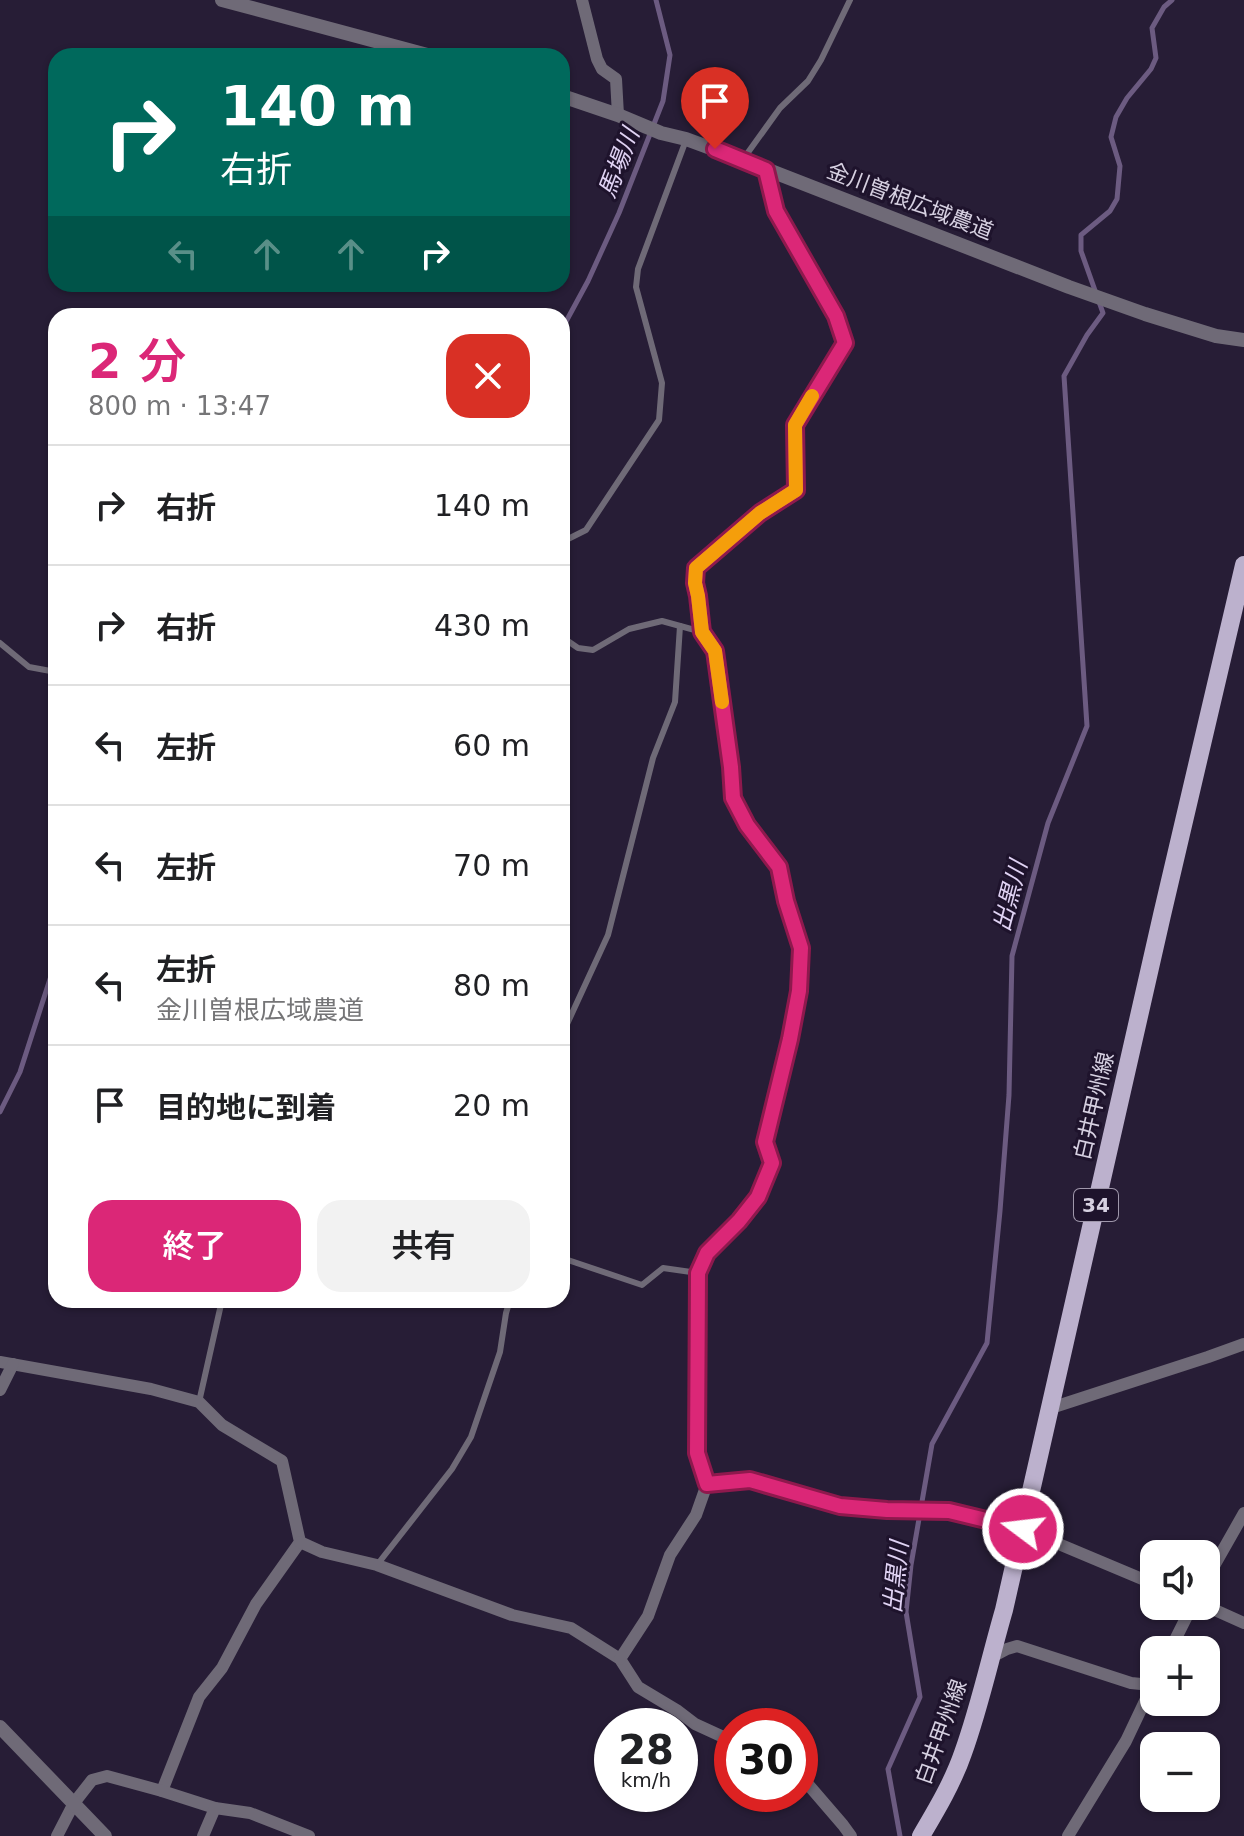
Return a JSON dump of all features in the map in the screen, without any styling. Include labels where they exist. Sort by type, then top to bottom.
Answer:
[{"type":"main road","name":"白井甲州線","points":[[921,1836],[943,1800],[963,1756],[980,1703],[1023,1529],[1244,565]]},
{"type":"street","points":[[222,0],[401,48]]},
{"type":"street","points":[[582,0],[597,59],[602,69],[616,79],[618,115]]},
{"type":"street","name":"金川曽根広域農道","points":[[570,99],[743,160],[1088,294],[1216,336],[1244,340]]},
{"type":"street","points":[[620,1659],[648,1616],[670,1555],[696,1515],[707,1484],[697,1453],[698,1273]]},
{"type":"street","points":[[1051,1408],[1244,1344]]},
{"type":"street","points":[[0,1390],[6,1363],[151,1389],[199,1402],[222,1425],[282,1461],[300,1542],[256,1604],[222,1668],[199,1697],[162,1791]]},
{"type":"street","points":[[707,1484],[750,1480],[840,1506],[949,1511],[1023,1529],[1140,1578]]},
{"type":"street","points":[[1220,1555],[1244,1513]]},
{"type":"street","points":[[300,1542],[322,1552],[377,1565],[512,1615],[571,1628],[620,1659],[638,1687],[714,1733]]},
{"type":"street","points":[[1220,1612],[1244,1623]]},
{"type":"street","points":[[990,1658],[1017,1646],[1140,1684]]},
{"type":"street","points":[[1068,1836],[1126,1741],[1140,1711]]},
{"type":"street","points":[[0,1727],[105,1836]]},
{"type":"street","points":[[57,1836],[74,1803],[92,1780],[107,1776],[215,1808],[250,1813],[309,1836]]},
{"type":"street","points":[[818,1796],[851,1836]]},
{"type":"street","points":[[203,1836],[215,1808]]},
{"type":"lane","points":[[743,160],[780,108],[808,81],[850,0]]},
{"type":"lane","points":[[570,538],[586,530],[659,420],[662,383],[636,287],[638,269],[686,139]]},
{"type":"lane","points":[[570,1261],[642,1285],[663,1268],[698,1273],[707,1253],[758,1197],[772,1163],[765,1142],[799,991],[801,948],[779,867],[747,825],[733,798],[715,651],[702,632],[696,568],[760,513],[796,490],[795,425],[845,343],[836,316],[776,211],[766,170]]},
{"type":"lane","points":[[570,642],[578,648],[593,650],[629,629],[662,621],[702,632]]},
{"type":"lane","points":[[570,1018],[608,935],[653,758],[675,702],[680,626]]},
{"type":"lane","points":[[0,643],[29,667],[48,671]]},
{"type":"lane","points":[[199,1402],[220,1308]]},
{"type":"lane","points":[[377,1565],[452,1469],[471,1437],[500,1352],[508,1308]]},
{"type":"waterway","name":"馬場川","points":[[570,314],[619,213],[663,101],[670,55],[656,0]]},
{"type":"waterway","name":"出黒川","points":[[900,1836],[888,1769],[920,1697],[906,1612],[932,1444],[987,1343],[1009,1095],[1012,956],[1048,823],[1087,726],[1064,376],[1103,313],[1081,251],[1081,235],[1110,211],[1117,199],[1120,166],[1111,137],[1116,117],[1151,69],[1156,58],[1152,28],[1164,7],[1172,0]]},
{"type":"waterway","name":"馬場川","points":[[0,1112],[20,1072],[48,985]]},
{"type":"slow traffic","points":[[722,702],[715,651],[702,632],[696,568],[760,513],[796,490],[795,425],[812,396]]},
{"type":"route","points":[[715,149],[766,170],[776,211],[836,316],[845,343],[795,425],[796,490],[760,513],[696,568],[702,632],[715,651],[733,798],[747,825],[779,867],[801,948],[799,991],[765,1142],[772,1163],[758,1197],[707,1253],[698,1273],[697,1453],[707,1484],[750,1480],[840,1506],[949,1511],[1023,1529]]}]
